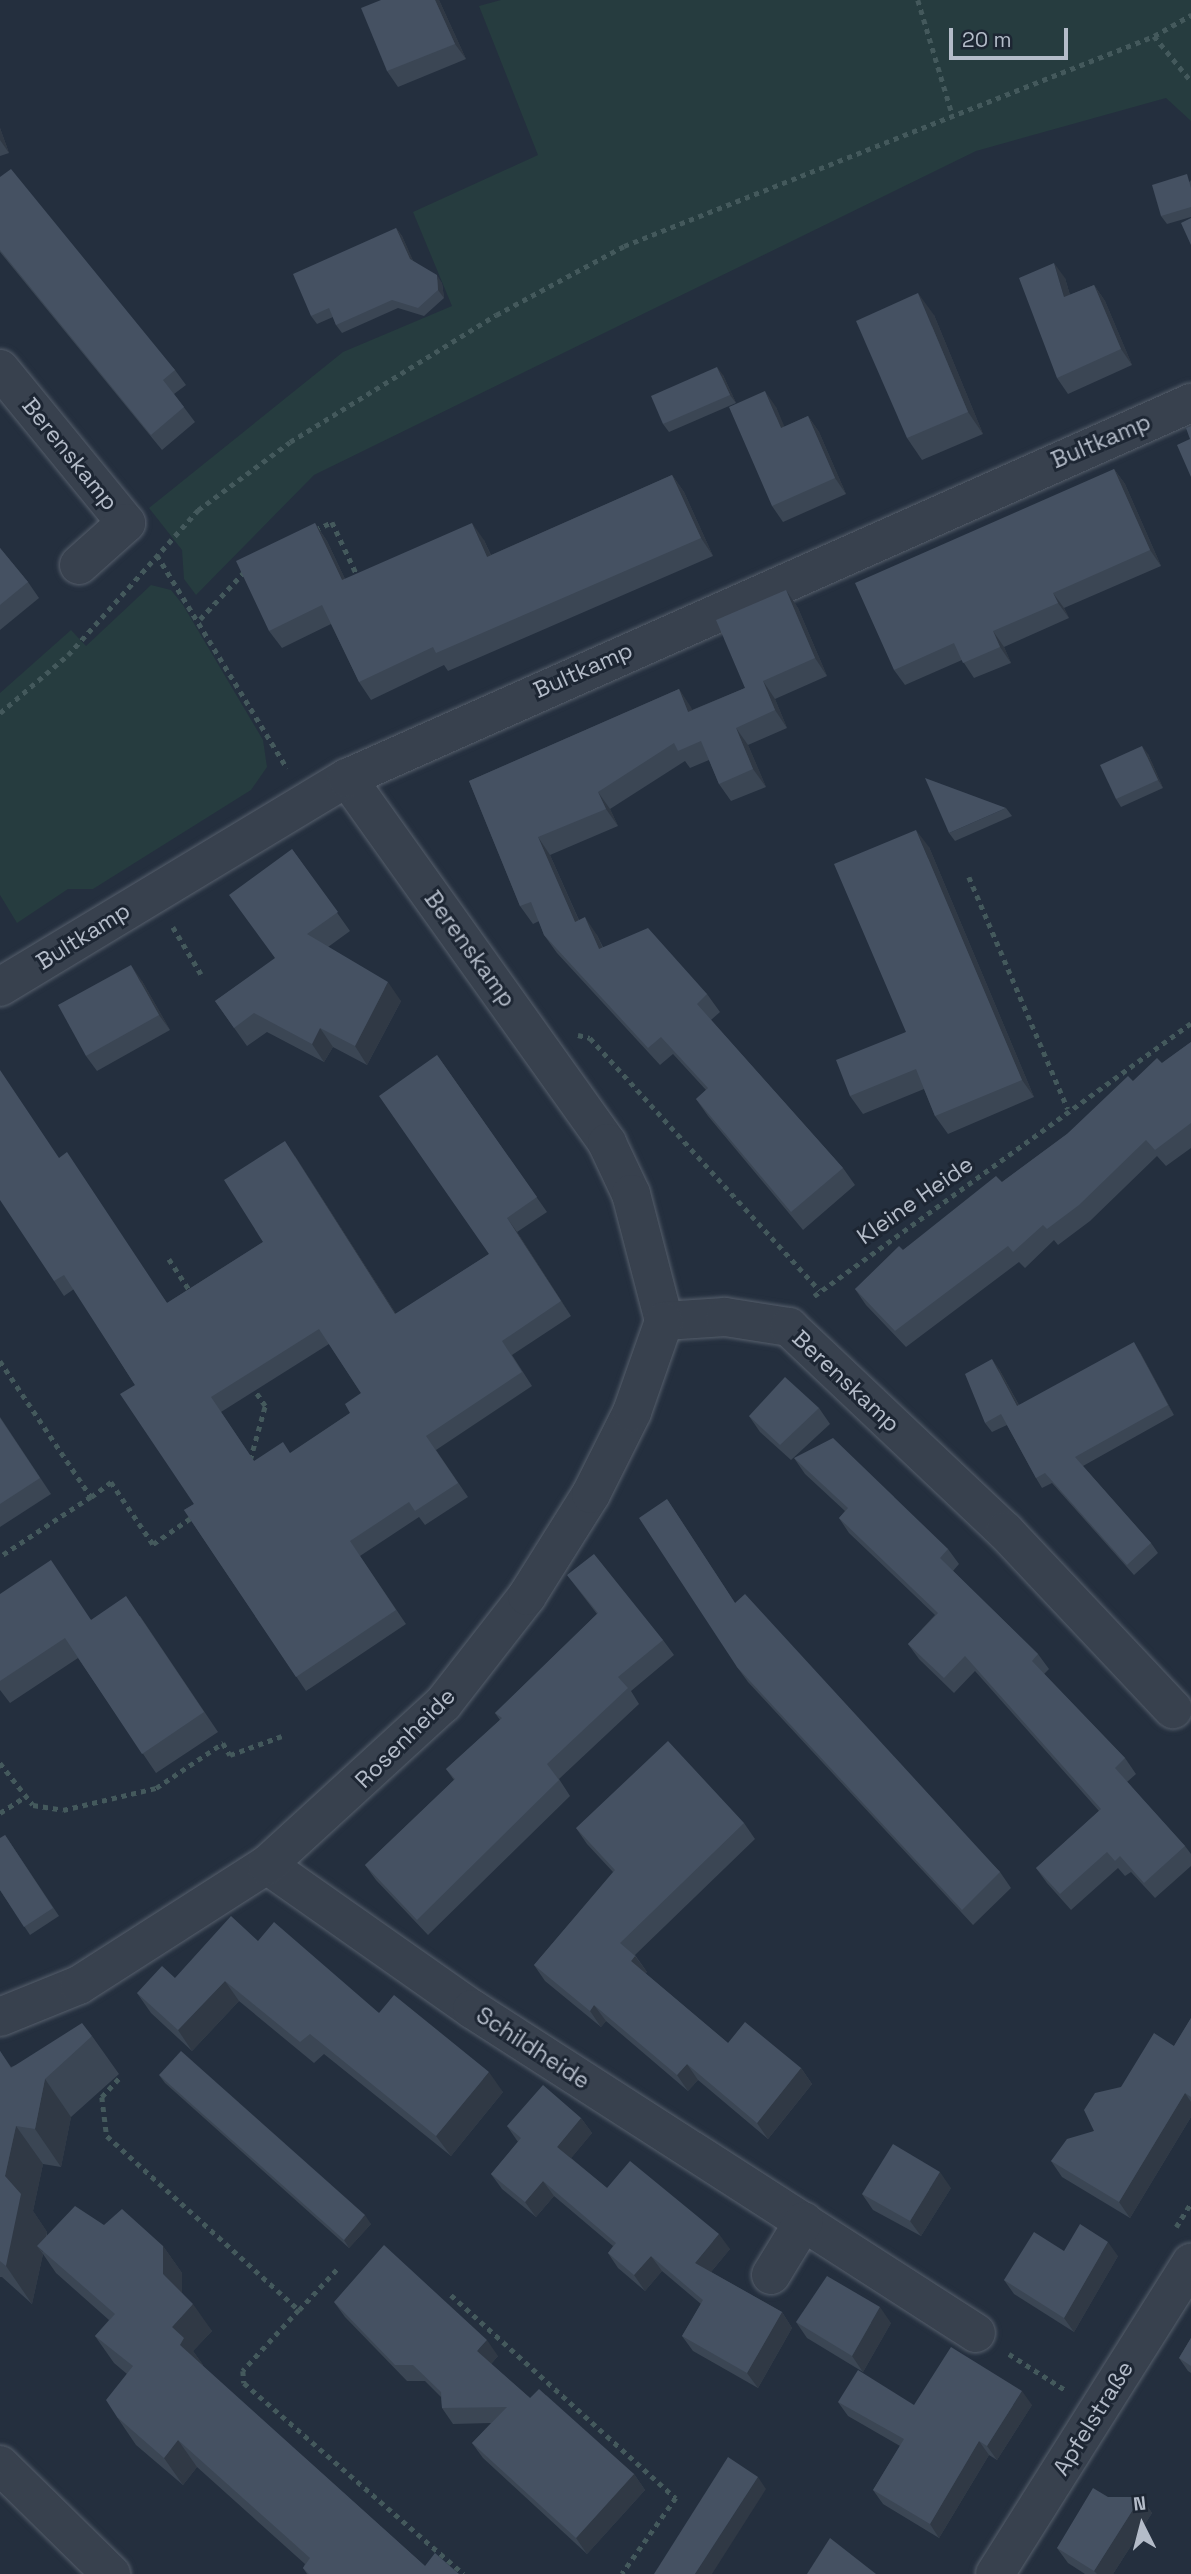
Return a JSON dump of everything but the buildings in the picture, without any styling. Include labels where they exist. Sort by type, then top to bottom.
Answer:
[{"type":"street","name":"Berenskamp","points":[[0,369],[126,523],[79,565]]},
{"type":"street","name":"Bultkamp","points":[[0,987],[306,799],[347,778],[1191,403]]},
{"type":"street","name":"Berenskamp","points":[[347,778],[607,1143],[631,1194],[664,1321],[725,1317],[789,1327],[1005,1531],[1173,1709]]},
{"type":"street","name":"Rosenheide","points":[[0,2017],[79,1985],[267,1865],[443,1704],[527,1596],[613,1452],[664,1321]]},
{"type":"street","name":"Schildheide","points":[[267,1865],[472,2009],[976,2333]]},
{"type":"street","points":[[771,2275],[804,2221]]},
{"type":"street","name":"Apfelstraße","points":[[995,2574],[1191,2263]]},
{"type":"street","points":[[0,2465],[111,2574]]},
{"type":"path","points":[[918,0],[952,113]]},
{"type":"path","points":[[0,713],[68,654],[198,510],[290,442],[496,315],[624,246],[952,113],[1154,36],[1191,15]]},
{"type":"path","points":[[1154,36],[1191,81]]},
{"type":"path","points":[[311,532],[332,522],[364,591]]},
{"type":"path","points":[[158,556],[200,619],[306,799]]},
{"type":"path","points":[[200,619],[253,561]]},
{"type":"path","points":[[969,877],[1068,1109]]},
{"type":"path","points":[[153,893],[201,974]]},
{"type":"path","points":[[517,1015],[590,1038],[819,1290]]},
{"type":"path","name":"Kleine Heide","points":[[789,1327],[819,1290],[1191,1023]]},
{"type":"path","points":[[169,1259],[198,1304]]},
{"type":"path","points":[[0,1361],[91,1497]]},
{"type":"path","points":[[248,1468],[265,1406],[250,1383]]},
{"type":"path","points":[[0,1557],[111,1482],[153,1544],[199,1512]]},
{"type":"path","points":[[0,1763],[33,1805],[76,1807],[156,1788],[223,1744],[230,1755],[282,1736]]},
{"type":"path","points":[[0,1813],[25,1797]]},
{"type":"path","points":[[119,2079],[102,2097],[107,2136],[299,2310]]},
{"type":"path","points":[[337,2269],[243,2371],[244,2383],[464,2574]]},
{"type":"path","points":[[451,2295],[676,2498],[622,2574]]},
{"type":"path","points":[[976,2333],[1072,2394]]},
{"type":"green space","points":[[501,0],[1191,0],[1191,121],[1166,98],[976,151],[314,475],[196,595],[184,579],[182,550],[149,508],[343,352],[452,306],[413,212],[538,155],[479,6]]},
{"type":"green space","points":[[151,585],[171,590],[183,605],[263,740],[267,767],[251,790],[93,889],[68,889],[17,923],[0,895],[0,693],[71,630],[86,646]]}]
